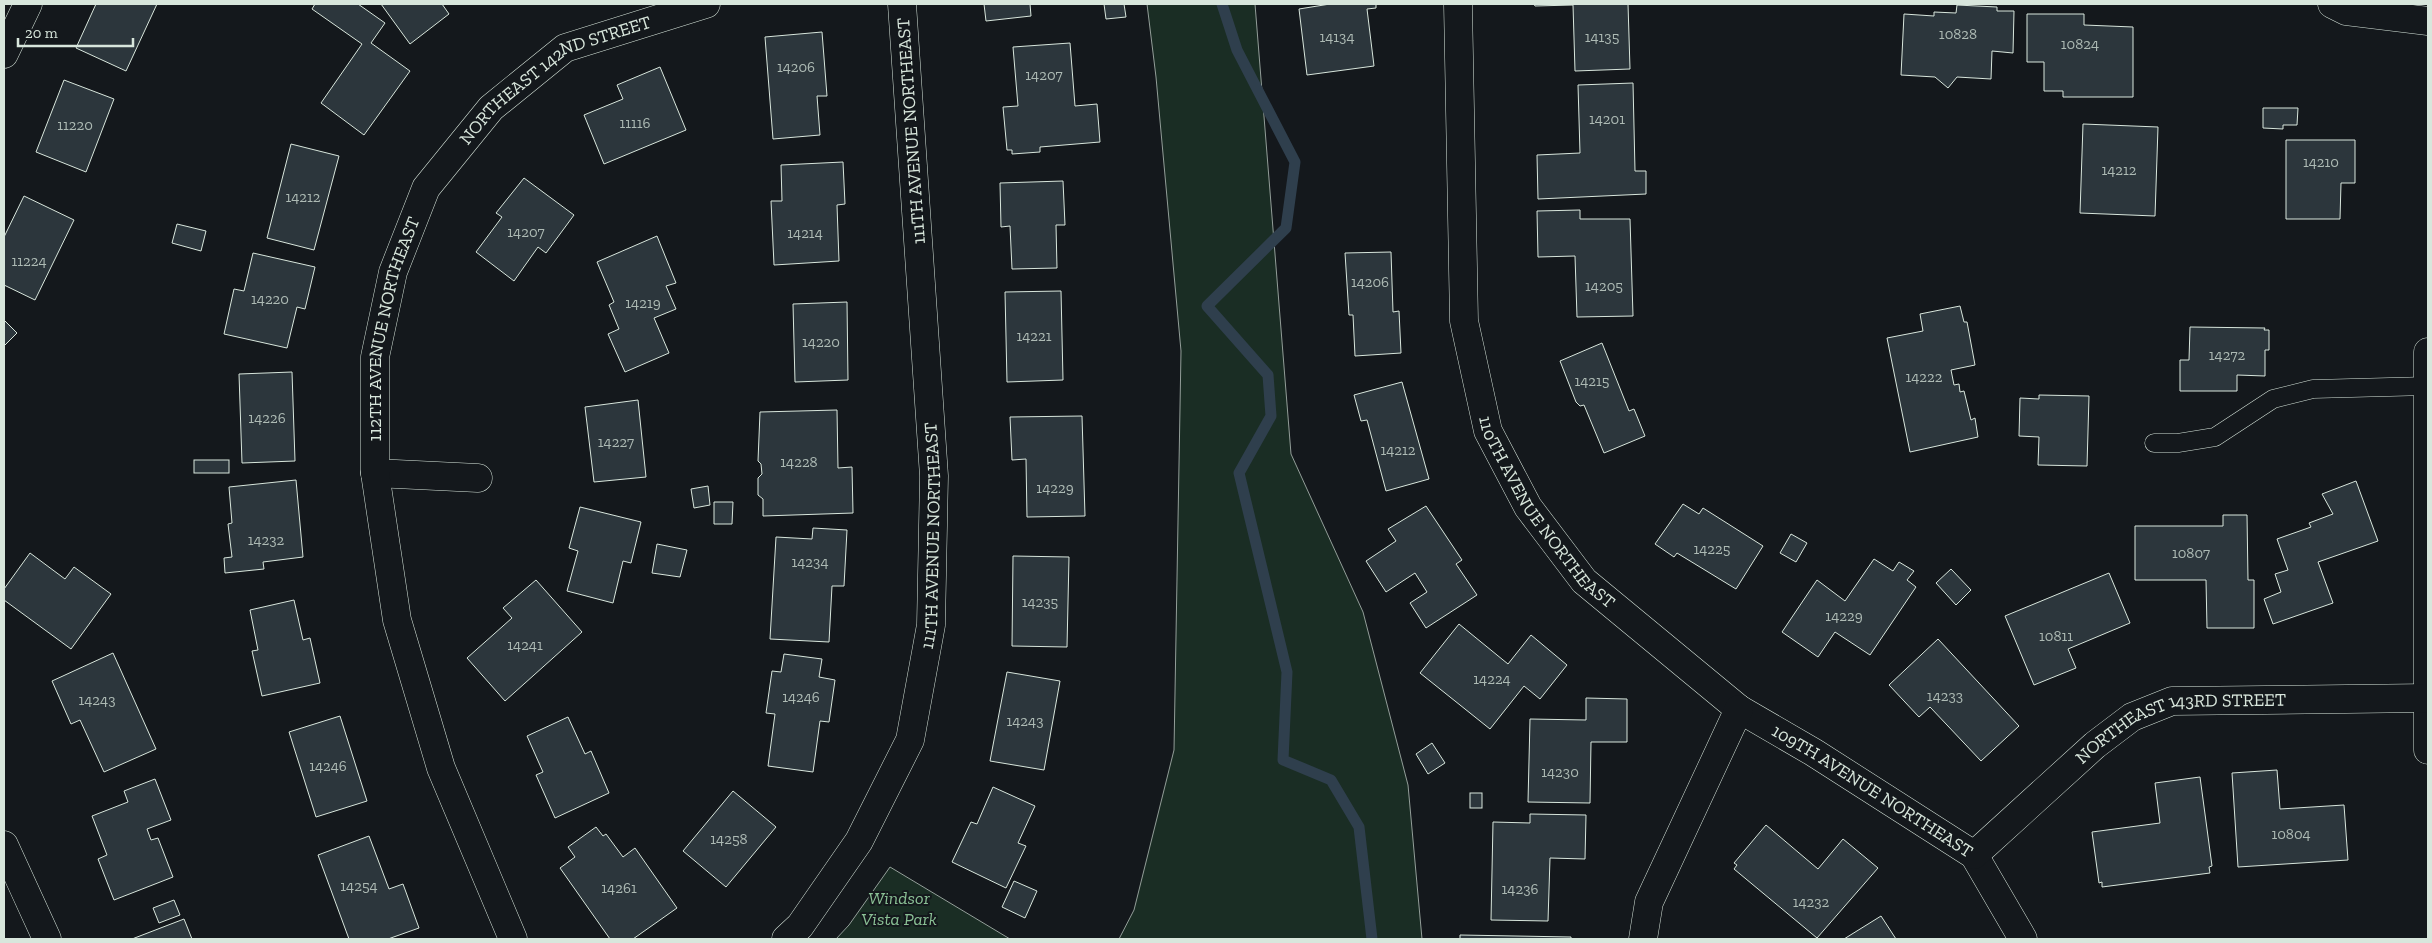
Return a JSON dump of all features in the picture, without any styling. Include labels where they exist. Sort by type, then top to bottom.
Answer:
[{"type":"street","points":[[4,54],[28,4]]},
{"type":"street","name":"NORTHEAST 142ND STREET","points":[[426,188],[491,108],[565,48],[706,4]]},
{"type":"street","name":"111TH AVENUE NORTHEAST","points":[[786,939],[800,926],[859,841],[910,740],[931,625],[934,476],[902,4]]},
{"type":"street","name":"110TH AVENUE NORTHEAST","points":[[1458,4],[1464,321],[1488,431],[1528,507],[1584,582],[1739,709]]},
{"type":"street","points":[[2332,4],[2346,11],[2428,21]]},
{"type":"street","name":"112TH AVENUE NORTHEAST","points":[[426,188],[393,272],[375,357],[375,473],[398,620],[442,768],[512,939]]},
{"type":"street","points":[[2428,352],[2428,750]]},
{"type":"street","points":[[375,473],[478,478]]},
{"type":"street","name":"NORTHEAST 143RD STREET","points":[[1974,856],[2095,745],[2132,717],[2172,701],[2427,698]]},
{"type":"street","points":[[1644,939],[1648,902],[1739,709]]},
{"type":"street","name":"109TH AVENUE NORTHEAST","points":[[1739,709],[1813,752],[1974,856],[2023,939]]},
{"type":"street","points":[[4,845],[47,939]]},
{"type":"lane","points":[[2154,443],[2178,443],[2215,438],[2273,399],[2313,389],[2428,386]]},
{"type":"green space","points":[[1147,4],[1255,4],[1291,454],[1363,612],[1408,785],[1422,939],[1119,939],[1134,910],[1174,750],[1181,351],[1156,77]]},
{"type":"green space","name":"Windsor Vista Park","points":[[890,867],[1010,939],[836,939],[849,925]]},
{"type":"building","points":[[96,4],[157,4],[126,71],[76,48]]},
{"type":"building","points":[[315,4],[358,4],[385,23],[371,43],[410,71],[364,135],[321,103],[362,44],[312,9]]},
{"type":"building","points":[[381,4],[442,4],[449,14],[410,44]]},
{"type":"building","points":[[984,4],[1030,4],[1031,16],[986,21]]},
{"type":"building","points":[[1104,4],[1124,4],[1126,17],[1106,19]]},
{"type":"building","points":[[1330,4],[1376,4],[1376,8],[1367,9],[1374,66],[1307,75],[1299,9]]},
{"type":"building","points":[[1534,4],[1628,4],[1630,69],[1575,71],[1573,5],[1535,6]]},
{"type":"building","points":[[1957,5],[1997,7],[1997,11],[2014,11],[2013,53],[1992,51],[1991,79],[1957,77],[1948,88],[1935,77],[1901,75],[1904,14],[1934,16],[1934,12],[1956,13]]},
{"type":"building","points":[[2027,14],[2084,14],[2084,25],[2133,27],[2133,97],[2063,97],[2063,91],[2044,91],[2044,62],[2027,62]]},
{"type":"building","points":[[822,32],[827,96],[817,96],[820,135],[773,139],[765,37]]},
{"type":"building","points":[[1070,43],[1075,106],[1097,104],[1100,142],[1040,147],[1040,152],[1012,154],[1012,150],[1007,150],[1003,107],[1018,106],[1013,47]]},
{"type":"building","points":[[660,67],[686,130],[604,164],[584,115],[623,99],[617,85]]},
{"type":"building","points":[[64,80],[114,99],[86,172],[36,152]]},
{"type":"building","points":[[1633,83],[1635,171],[1646,171],[1646,194],[1538,199],[1537,155],[1580,153],[1578,85]]},
{"type":"building","points":[[2263,108],[2298,108],[2297,125],[2283,125],[2283,129],[2263,128]]},
{"type":"building","points":[[2083,124],[2158,127],[2155,216],[2080,213]]},
{"type":"building","points":[[2286,140],[2355,140],[2355,183],[2341,183],[2340,219],[2286,219]]},
{"type":"building","points":[[291,144],[339,156],[314,250],[267,238]]},
{"type":"building","points":[[843,162],[845,204],[837,205],[839,261],[774,265],[771,201],[782,201],[781,165]]},
{"type":"building","points":[[524,178],[574,215],[546,253],[538,247],[514,281],[476,252],[502,217],[496,213]]},
{"type":"building","points":[[1063,181],[1065,225],[1056,225],[1057,268],[1012,269],[1010,226],[1001,227],[1000,183]]},
{"type":"building","points":[[24,196],[74,220],[35,300],[4,285],[4,237]]},
{"type":"building","points":[[1580,210],[1580,219],[1630,219],[1633,316],[1577,317],[1575,256],[1538,257],[1537,211]]},
{"type":"building","points":[[177,224],[206,231],[201,251],[172,243]]},
{"type":"building","points":[[657,236],[676,283],[666,286],[676,309],[654,318],[669,353],[625,372],[608,334],[619,329],[609,305],[614,302],[597,262]]},
{"type":"building","points":[[1391,252],[1393,312],[1399,311],[1401,353],[1355,356],[1353,315],[1349,315],[1345,253]]},
{"type":"building","points":[[253,253],[315,267],[305,309],[297,307],[287,348],[224,334],[234,289],[244,291]]},
{"type":"building","points":[[1061,291],[1063,380],[1007,382],[1005,292]]},
{"type":"building","points":[[847,302],[848,380],[795,382],[793,304]]},
{"type":"building","points":[[1960,306],[1964,322],[1967,322],[1975,365],[1951,370],[1954,385],[1959,384],[1960,392],[1964,391],[1971,420],[1975,418],[1978,437],[1910,452],[1887,338],[1923,331],[1920,314]]},
{"type":"building","points":[[4,320],[17,333],[4,346]]},
{"type":"building","points":[[2190,327],[2265,328],[2264,330],[2269,330],[2269,350],[2265,350],[2265,376],[2237,375],[2237,391],[2180,391],[2180,360],[2189,360]]},
{"type":"building","points":[[1602,343],[1629,411],[1634,409],[1645,436],[1604,453],[1584,405],[1580,406],[1576,402],[1560,361]]},
{"type":"building","points":[[292,372],[295,461],[242,463],[239,374]]},
{"type":"building","points":[[1402,382],[1429,479],[1386,491],[1367,420],[1361,421],[1354,395]]},
{"type":"building","points":[[2039,395],[2089,396],[2087,466],[2038,465],[2039,437],[2019,436],[2020,398],[2039,399]]},
{"type":"building","points":[[638,400],[646,477],[594,482],[585,407]]},
{"type":"building","points":[[837,410],[838,468],[852,467],[853,513],[763,516],[763,499],[758,495],[758,478],[762,474],[761,464],[758,461],[760,412]]},
{"type":"building","points":[[1082,416],[1085,516],[1027,517],[1026,459],[1012,460],[1010,417]]},
{"type":"building","points":[[194,460],[229,460],[229,473],[194,473]]},
{"type":"building","points":[[296,480],[303,557],[263,562],[264,569],[225,573],[224,558],[232,557],[228,524],[232,523],[229,487]]},
{"type":"building","points":[[2356,481],[2378,541],[2318,562],[2333,603],[2273,624],[2264,599],[2281,592],[2275,574],[2288,570],[2277,539],[2311,527],[2309,523],[2333,514],[2322,494]]},
{"type":"building","points":[[708,486],[710,505],[694,508],[691,489]]},
{"type":"building","points":[[714,502],[733,502],[732,524],[714,524]]},
{"type":"building","points":[[1683,504],[1699,514],[1703,508],[1763,546],[1736,589],[1677,553],[1674,557],[1655,544]]},
{"type":"building","points":[[1426,506],[1462,560],[1456,564],[1477,595],[1426,628],[1410,603],[1427,592],[1415,573],[1386,592],[1366,561],[1396,541],[1388,529]]},
{"type":"building","points":[[580,507],[641,522],[631,563],[623,561],[613,603],[567,591],[578,551],[569,548]]},
{"type":"building","points":[[2223,515],[2247,515],[2248,580],[2254,580],[2254,628],[2207,628],[2206,580],[2135,580],[2135,526],[2223,526]]},
{"type":"building","points":[[813,528],[847,530],[844,586],[832,586],[829,642],[770,639],[776,537],[812,539]]},
{"type":"building","points":[[1791,534],[1807,543],[1796,562],[1780,553]]},
{"type":"building","points":[[657,544],[687,550],[680,577],[652,573]]},
{"type":"building","points":[[30,553],[65,579],[74,567],[111,594],[71,649],[4,600],[4,589]]},
{"type":"building","points":[[1013,556],[1069,557],[1067,647],[1012,646]]},
{"type":"building","points":[[1874,559],[1893,571],[1899,562],[1914,571],[1907,580],[1916,587],[1870,655],[1835,632],[1818,657],[1782,632],[1817,580],[1845,601]]},
{"type":"building","points":[[1951,569],[1971,590],[1956,605],[1936,583]]},
{"type":"building","points":[[2109,573],[2130,623],[2068,649],[2076,668],[2034,685],[2005,616]]},
{"type":"building","points":[[536,580],[582,632],[505,701],[467,658],[512,618],[503,608]]},
{"type":"building","points":[[294,600],[303,640],[310,638],[320,683],[262,696],[252,651],[258,650],[250,610]]},
{"type":"building","points":[[1459,624],[1508,664],[1531,635],[1567,665],[1540,699],[1524,686],[1490,729],[1420,673]]},
{"type":"building","points":[[1938,639],[2019,726],[1981,761],[1930,707],[1919,717],[1889,685]]},
{"type":"building","points":[[113,653],[156,749],[104,772],[80,720],[71,724],[52,681]]},
{"type":"building","points":[[784,654],[822,659],[819,677],[835,680],[829,722],[820,721],[813,772],[768,766],[775,714],[766,713],[772,671],[781,672]]},
{"type":"building","points":[[1007,672],[1060,681],[1044,770],[990,761]]},
{"type":"building","points":[[1586,698],[1627,699],[1627,742],[1591,742],[1590,803],[1528,802],[1530,719],[1586,720]]},
{"type":"building","points":[[340,716],[367,801],[316,817],[289,732]]},
{"type":"building","points":[[568,717],[585,754],[591,751],[609,793],[555,818],[536,775],[543,772],[527,736]]},
{"type":"building","points":[[1432,743],[1445,763],[1428,774],[1416,754]]},
{"type":"building","points":[[2277,770],[2280,809],[2344,805],[2348,860],[2238,867],[2232,773]]},
{"type":"building","points":[[2200,777],[2212,866],[2209,867],[2210,873],[2102,887],[2102,882],[2099,883],[2092,832],[2160,823],[2155,783]]},
{"type":"building","points":[[155,779],[171,820],[147,829],[151,840],[158,838],[173,877],[114,900],[98,859],[107,855],[92,816],[128,802],[124,791]]},
{"type":"building","points":[[993,787],[1035,806],[1018,843],[1026,846],[1006,888],[952,862],[971,822],[977,824]]},
{"type":"building","points":[[733,791],[776,827],[726,887],[683,851]]},
{"type":"building","points":[[1470,793],[1482,793],[1482,808],[1470,808]]},
{"type":"building","points":[[1530,814],[1586,815],[1585,859],[1550,858],[1548,921],[1491,920],[1493,822],[1530,823]]},
{"type":"building","points":[[1766,825],[1818,869],[1843,839],[1878,868],[1817,938],[1734,869],[1737,865],[1734,863]]},
{"type":"building","points":[[596,827],[603,836],[606,834],[623,857],[635,848],[677,908],[633,939],[610,939],[560,868],[575,857],[568,847]]},
{"type":"building","points":[[369,836],[389,889],[403,884],[419,928],[388,939],[349,939],[318,855]]},
{"type":"building","points":[[1014,881],[1037,891],[1025,918],[1002,907]]},
{"type":"building","points":[[174,900],[180,915],[159,923],[153,908]]},
{"type":"building","points":[[1881,916],[1896,939],[1844,939]]},
{"type":"building","points":[[184,919],[192,939],[132,939]]},
{"type":"building","points":[[1460,935],[1571,937],[1571,939],[1460,939]]},
{"type":"waterway","points":[[1222,4],[1237,50],[1295,162],[1286,228],[1207,306],[1268,375],[1271,416],[1239,473],[1287,672],[1283,760],[1331,780],[1359,827],[1372,939]]}]
